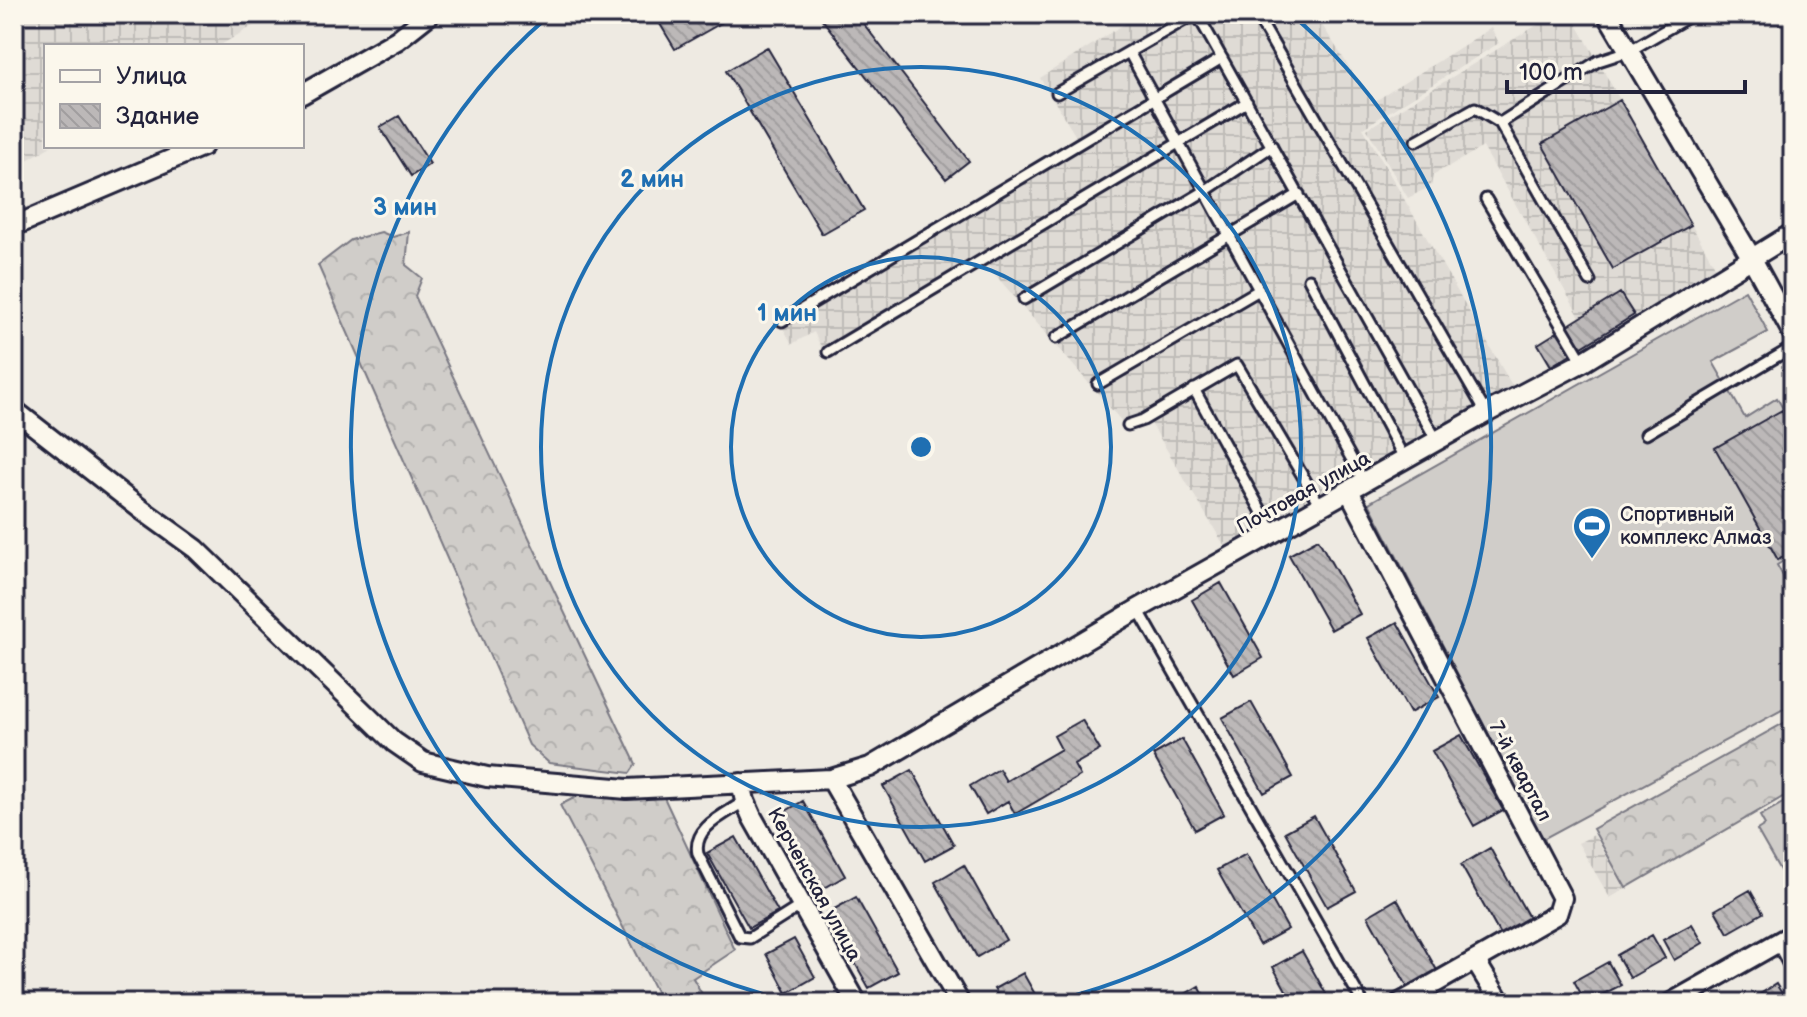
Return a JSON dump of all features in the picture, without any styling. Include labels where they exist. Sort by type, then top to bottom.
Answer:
[{"type":"street","points":[[304,93],[397,40],[430,14]]},
{"type":"street","points":[[1607,14],[1793,334]]},
{"type":"street","points":[[14,226],[198,148]]},
{"type":"street","name":"Почтовая улица","points":[[14,410],[196,549],[394,742],[423,762],[487,777],[627,789],[743,792],[831,779],[870,767],[1138,609],[1486,413],[1583,362],[1793,233]]},
{"type":"street","name":"7-й квартал","points":[[1357,486],[1562,898],[1557,914],[1400,1003]]},
{"type":"street","points":[[831,779],[960,1003]]},
{"type":"street","name":"Керченская улица","points":[[743,792],[857,1003]]},
{"type":"street","points":[[1671,1003],[1787,938],[1793,963]]},
{"type":"street","points":[[1476,962],[1501,1003]]},
{"type":"lane","points":[[1057,93],[1196,14],[1437,441]]},
{"type":"lane","points":[[1256,14],[1486,413]]},
{"type":"lane","points":[[1500,123],[1598,61],[1629,51],[1693,14]]},
{"type":"lane","points":[[1129,52],[1259,290],[1357,486]]},
{"type":"lane","points":[[782,321],[1222,58]]},
{"type":"lane","points":[[828,352],[1247,102]]},
{"type":"lane","points":[[1416,141],[1475,108],[1500,123],[1590,281]]},
{"type":"lane","points":[[1024,299],[1205,191],[1272,146]]},
{"type":"lane","points":[[1056,338],[1299,194]]},
{"type":"lane","points":[[1486,199],[1583,362]]},
{"type":"lane","points":[[1309,279],[1405,460]]},
{"type":"lane","points":[[1098,384],[1259,290]]},
{"type":"lane","points":[[1646,434],[1793,347]]},
{"type":"lane","points":[[1128,425],[1143,420],[1237,365],[1321,507]]},
{"type":"lane","points":[[1194,389],[1274,534]]},
{"type":"lane","points":[[1138,609],[1363,1003]]},
{"type":"lane","points":[[743,792],[701,832],[696,844],[698,854],[740,937],[750,938],[802,905]]},
{"type":"shaded area","points":[[14,14],[273,14],[222,44],[44,44],[44,148],[48,148],[14,168]]},
{"type":"shaded area","points":[[1140,14],[1315,14],[1372,103],[1491,28],[1499,43],[1363,128],[1513,387],[1230,555],[1146,415],[1124,424],[979,256],[822,349],[814,332],[792,344],[783,328],[1083,148],[1040,78]]},
{"type":"shaded area","points":[[1555,14],[1571,14],[1716,268],[1593,340],[1483,147],[1433,175],[1431,186],[1408,198],[1367,129]]},
{"type":"shaded area","points":[[1594,835],[1625,889],[1610,898],[1578,843]]},
{"type":"green space","points":[[381,232],[393,237],[409,232],[406,265],[422,278],[415,296],[636,764],[630,773],[549,763],[529,745],[318,265],[351,240]]},
{"type":"green space","name":"Спортивный комплекс Алмаз","points":[[1745,290],[1768,332],[1713,362],[1745,418],[1777,398],[1793,426],[1793,555],[1777,565],[1793,594],[1793,704],[1543,839],[1369,503]]},
{"type":"green space","points":[[1793,718],[1793,791],[1626,888],[1593,829]]},
{"type":"green space","points":[[590,790],[662,793],[735,950],[693,978],[707,1003],[662,1003],[560,805]]},
{"type":"green space","points":[[1793,797],[1793,874],[1785,879],[1757,830],[1765,825],[1760,816]]},
{"type":"building","points":[[654,14],[737,14],[675,49]]},
{"type":"building","points":[[818,14],[856,14],[969,161],[946,179]]},
{"type":"building","points":[[767,47],[864,210],[822,234],[726,71]]},
{"type":"building","points":[[1620,100],[1691,225],[1613,269],[1542,144]]},
{"type":"building","points":[[399,116],[430,164],[411,176],[380,127]]},
{"type":"building","points":[[1620,293],[1634,315],[1551,366],[1538,344]]},
{"type":"building","points":[[1782,410],[1793,430],[1793,551],[1778,560],[1715,448]]},
{"type":"building","points":[[1318,539],[1360,614],[1331,630],[1289,555]]},
{"type":"building","points":[[1221,583],[1263,658],[1234,675],[1192,600]]},
{"type":"building","points":[[1397,622],[1439,697],[1410,713],[1368,638]]},
{"type":"building","points":[[1251,702],[1293,777],[1264,793],[1222,718]]},
{"type":"building","points":[[1082,720],[1100,750],[1074,765],[1080,776],[1015,814],[1008,801],[986,814],[970,786],[999,769],[1006,781],[1061,749],[1054,736]]},
{"type":"building","points":[[1461,735],[1503,810],[1474,826],[1432,751]]},
{"type":"building","points":[[1182,739],[1224,814],[1195,830],[1153,755]]},
{"type":"building","points":[[912,770],[954,845],[925,861],[883,786]]},
{"type":"building","points":[[803,801],[845,876],[816,893],[774,818]]},
{"type":"building","points":[[1314,816],[1356,891],[1327,907],[1285,832]]},
{"type":"building","points":[[736,837],[778,912],[749,928],[707,853]]},
{"type":"building","points":[[1490,848],[1532,923],[1503,940],[1461,865]]},
{"type":"building","points":[[1246,854],[1288,929],[1259,945],[1217,870]]},
{"type":"building","points":[[964,865],[1006,940],[977,957],[935,882]]},
{"type":"building","points":[[1750,890],[1763,913],[1728,933],[1715,910]]},
{"type":"building","points":[[856,897],[898,972],[869,988],[827,913]]},
{"type":"building","points":[[1397,899],[1439,974],[1410,991],[1368,916]]},
{"type":"building","points":[[1692,924],[1703,943],[1674,960],[1663,940]]},
{"type":"building","points":[[1652,935],[1665,958],[1630,978],[1617,955]]},
{"type":"building","points":[[794,939],[815,977],[787,993],[766,954]]},
{"type":"building","points":[[1302,951],[1331,1003],[1293,1003],[1273,967]]},
{"type":"building","points":[[1608,962],[1621,985],[1586,1003],[1574,981]]},
{"type":"building","points":[[1023,973],[1040,1003],[1002,1003],[994,989]]},
{"type":"building","points":[[1776,984],[1788,1003],[1761,1003],[1757,996]]},
{"type":"building","points":[[1199,986],[1208,1003],[1170,1003]]},
{"type":"place","name":"Спортивный комплекс Алмаз","points":[[1592,560]]}]
